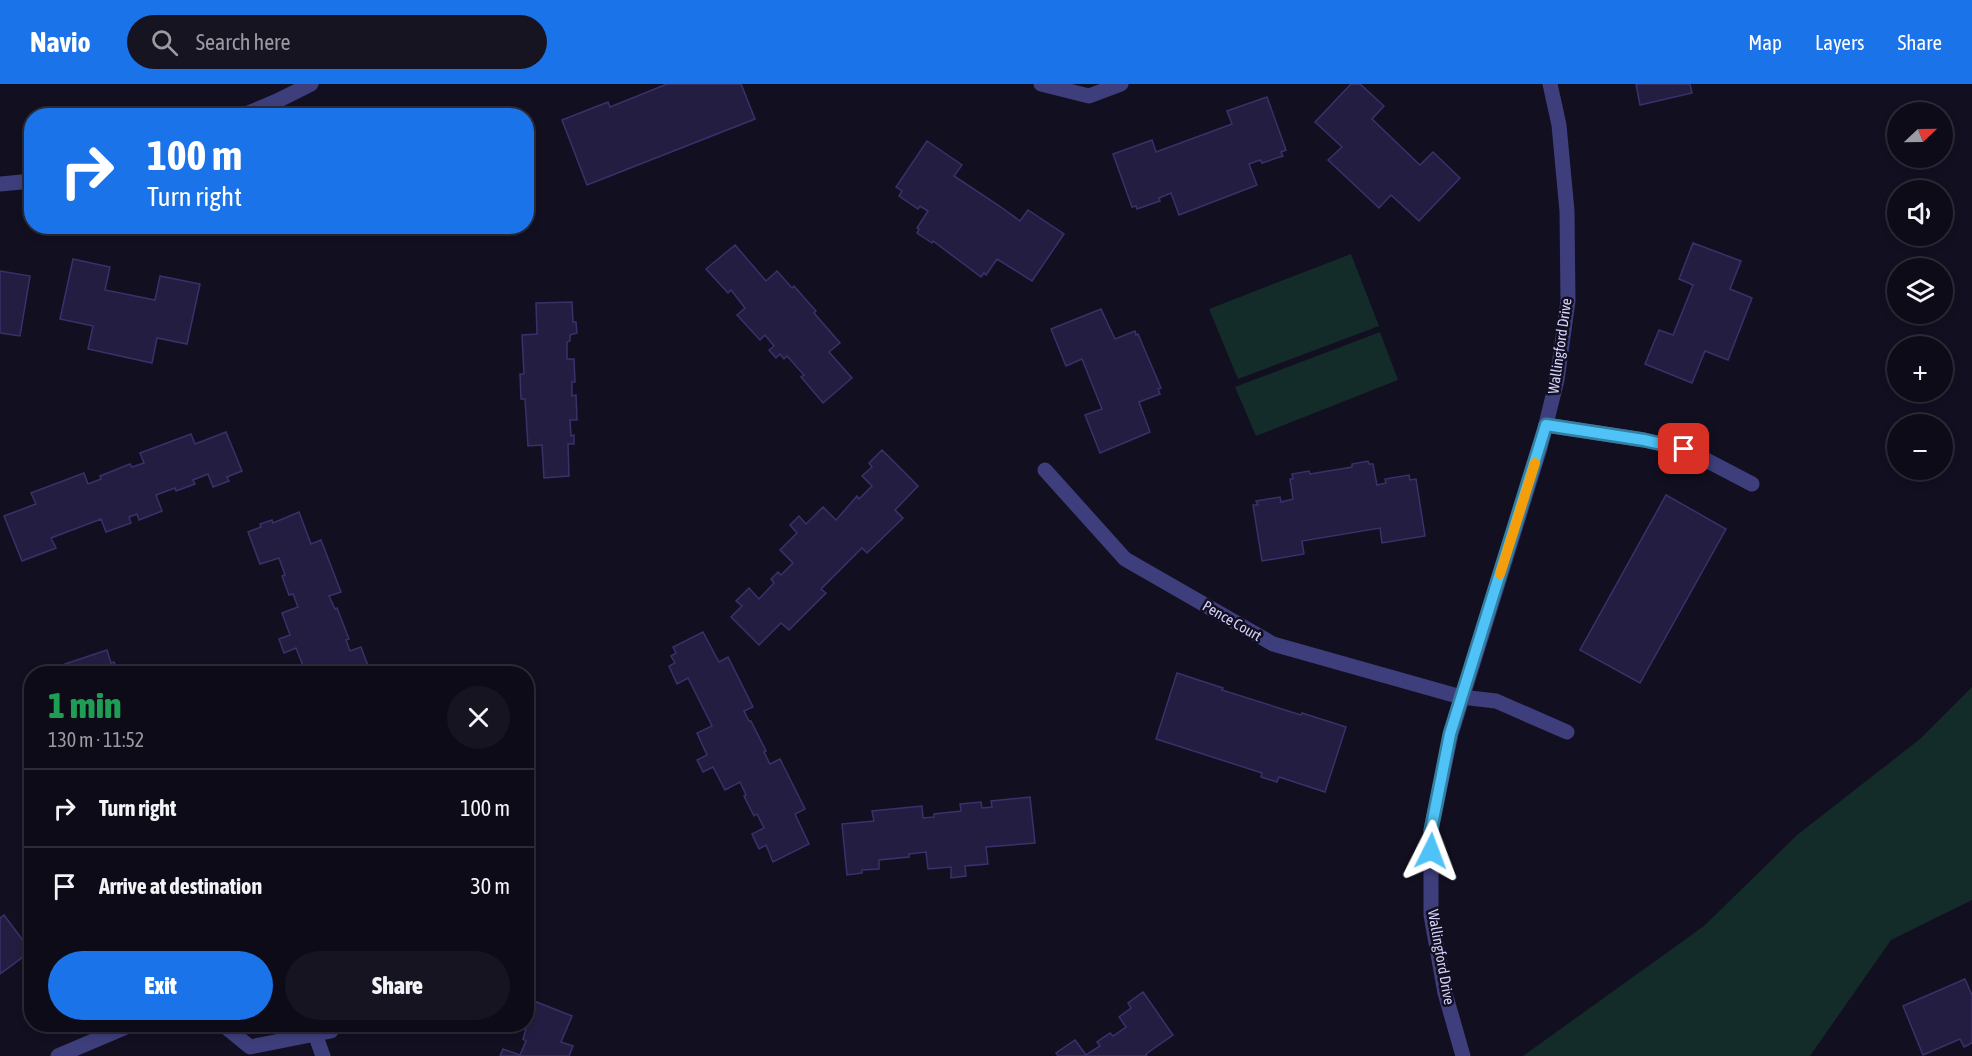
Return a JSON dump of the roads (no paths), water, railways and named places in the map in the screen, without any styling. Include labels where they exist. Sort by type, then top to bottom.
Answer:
[{"type":"street","points":[[260,108],[311,84]]},
{"type":"street","points":[[1041,84],[1089,96],[1121,84]]},
{"type":"street","name":"Wallingford Drive","points":[[1463,1056],[1445,993],[1431,915],[1431,830],[1450,734],[1546,425],[1557,380],[1568,301],[1567,211],[1559,125],[1550,84]]},
{"type":"street","points":[[0,184],[24,182]]},
{"type":"street","points":[[1546,425],[1644,440],[1684,449],[1752,484]]},
{"type":"street","name":"Pence Court","points":[[1045,470],[1125,559],[1273,644],[1461,698],[1496,701],[1568,732]]},
{"type":"street","points":[[58,1056],[114,1032]]},
{"type":"street","points":[[232,1032],[250,1047],[326,1032]]},
{"type":"street","points":[[315,1034],[322,1056]]}]
